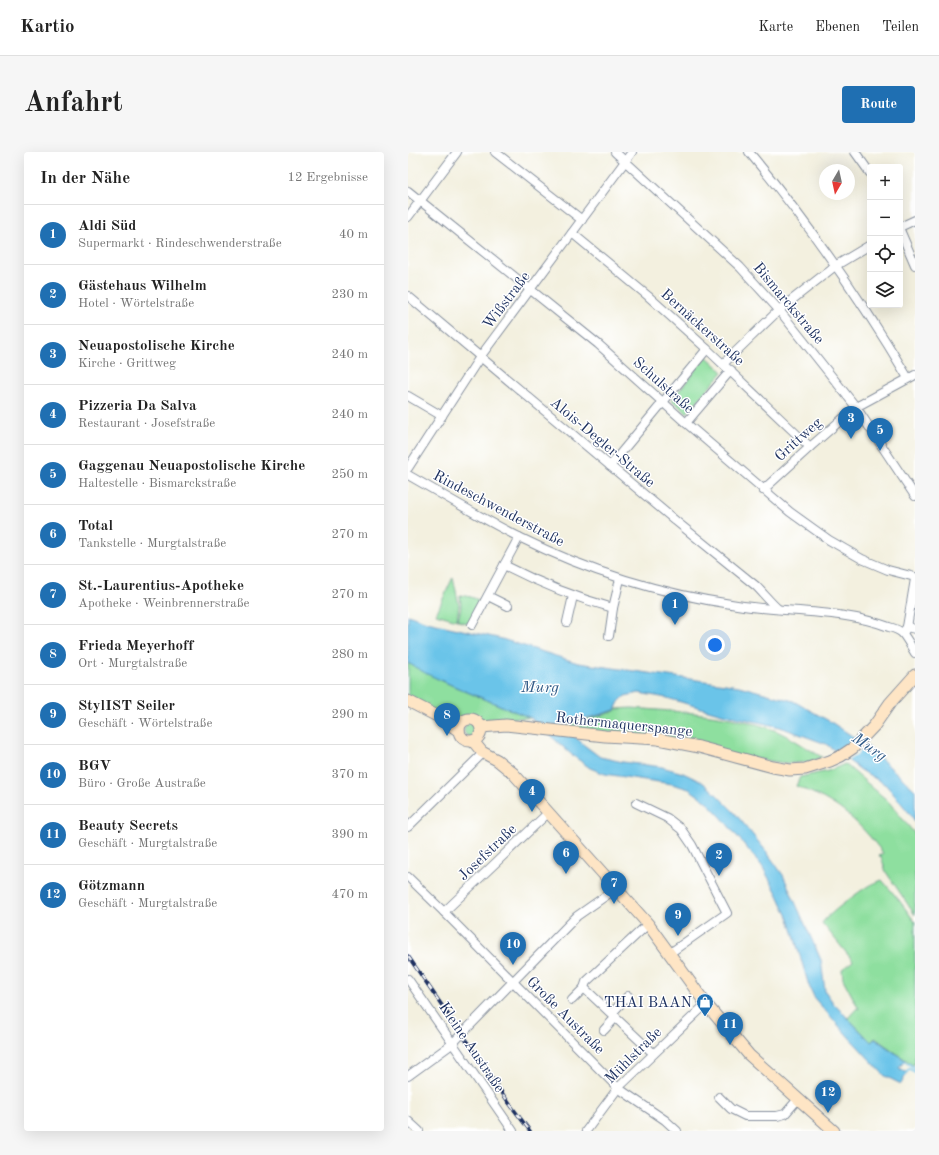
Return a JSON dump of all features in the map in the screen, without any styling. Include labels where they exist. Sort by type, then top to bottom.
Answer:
[{"type":"street","points":[[408,217],[457,152]]},
{"type":"street","points":[[494,152],[582,220]]},
{"type":"street","name":"Bismarckstraße","points":[[615,152],[740,267],[779,310],[856,407],[915,496]]},
{"type":"street","name":"Wißstraße","points":[[408,468],[480,357],[632,152]]},
{"type":"street","points":[[749,152],[803,219],[912,377]]},
{"type":"street","points":[[855,152],[867,169]]},
{"type":"street","name":"Schulstraße","points":[[408,191],[598,344],[686,423],[790,512],[829,540],[862,559],[888,570],[915,578]]},
{"type":"street","points":[[903,226],[915,220]]},
{"type":"street","name":"Bernäckerstraße","points":[[572,233],[648,296],[731,370],[810,447]]},
{"type":"street","points":[[903,235],[915,265]]},
{"type":"street","points":[[723,364],[779,310],[835,266],[867,247]]},
{"type":"street","name":"Alois-Degler-Straße","points":[[408,296],[610,466],[756,586],[778,609]]},
{"type":"street","points":[[610,466],[707,349]]},
{"type":"street","points":[[686,423],[731,370]]},
{"type":"street","name":"Grittweg","points":[[763,490],[856,407],[912,377]]},
{"type":"street","points":[[408,396],[442,416]]},
{"type":"street","name":"Rindeschwenderstraße","points":[[408,475],[519,537],[583,566],[620,579],[684,596],[738,605],[858,618],[908,630]]},
{"type":"street","points":[[472,625],[519,537]]},
{"type":"street","points":[[504,565],[549,587],[613,608]]},
{"type":"street","points":[[915,578],[908,630],[915,653]]},
{"type":"street","points":[[609,636],[613,608],[620,579]]},
{"type":"street","points":[[488,596],[508,606]]},
{"type":"street","points":[[567,622],[573,596]]},
{"type":"street","name":"Rothermaquerspange","points":[[478,735],[499,725],[679,742],[757,764],[790,770],[805,768],[819,766],[842,756],[853,748],[874,726],[890,703],[915,675]]},
{"type":"street","points":[[408,701],[461,727]]},
{"type":"street","points":[[408,827],[480,756],[482,752],[478,735],[479,723],[470,719],[461,727]]},
{"type":"street","points":[[461,727],[464,739],[478,735]]},
{"type":"street","points":[[478,735],[497,760]]},
{"type":"street","points":[[482,752],[497,760],[513,773],[617,888],[648,924],[706,1004],[749,1055],[834,1131]]},
{"type":"street","points":[[636,803],[666,818],[681,829],[692,845],[727,913],[670,953]]},
{"type":"street","name":"Josefstraße","points":[[444,912],[549,812]]},
{"type":"street","name":"Große Austraße","points":[[408,877],[618,1088],[665,1120],[677,1131]]},
{"type":"street","points":[[408,1076],[452,1044],[513,982],[540,952],[577,916],[617,888]]},
{"type":"street","points":[[572,1000],[584,988],[586,982],[648,924]]},
{"type":"street","name":"Kleine Austraße","points":[[408,979],[513,1131]]},
{"type":"street","points":[[584,988],[653,1053]]},
{"type":"street","points":[[604,1030],[628,996]]},
{"type":"street","name":"Mühlstraße","points":[[586,1131],[618,1088],[706,1004]]},
{"type":"street","points":[[719,1096],[731,1108],[744,1116],[777,1116],[785,1114],[798,1099]]},
{"type":"street","points":[[408,1121],[419,1131]]},
{"type":"green space","points":[[706,356],[723,372],[687,413],[672,400]]},
{"type":"green space","points":[[453,577],[459,605],[457,620],[436,614]]},
{"type":"green space","points":[[460,595],[481,601],[470,624],[458,621],[461,606]]},
{"type":"green space","points":[[408,663],[453,686],[531,718],[511,718],[508,721],[484,720],[474,715],[466,715],[460,718],[446,715],[424,707],[408,696]]},
{"type":"green space","points":[[632,708],[704,714],[757,724],[785,735],[822,757],[799,763],[776,762],[572,728],[569,726],[569,723],[586,720],[615,711],[616,709]]},
{"type":"green space","points":[[471,723],[476,725],[478,730],[476,735],[471,737],[466,735],[464,730],[466,725]]},
{"type":"green space","points":[[845,764],[888,801],[915,834],[915,915],[886,872],[881,857],[879,856],[883,853],[864,830],[845,812],[823,798],[796,786],[800,777],[828,771]]},
{"type":"green space","points":[[882,880],[915,922],[915,1063],[913,1065],[875,1038],[871,1042],[848,1018],[857,1008],[859,1009],[843,979],[842,969],[853,961],[822,923],[837,909],[871,884]]},
{"type":"water","name":"Murg","points":[[408,615],[427,622],[502,639],[578,663],[739,686],[793,701],[831,722],[867,746],[915,790],[915,822],[886,785],[861,770],[826,744],[780,727],[722,714],[667,698],[639,693],[625,696],[619,702],[615,710],[592,717],[559,722],[584,745],[600,757],[623,762],[662,767],[683,773],[702,782],[734,812],[766,851],[783,875],[821,960],[825,991],[834,1004],[871,1042],[875,1039],[905,1060],[899,1068],[907,1073],[901,1084],[885,1076],[815,999],[809,986],[789,919],[778,895],[762,866],[706,801],[689,789],[672,784],[605,774],[590,768],[572,755],[531,718],[465,691],[427,674],[408,663]]},
{"type":"pier","points":[[857,737],[868,744],[859,753],[846,762],[834,753],[847,745]]},
{"type":"waterway","points":[[904,1061],[915,1068]]},
{"type":"waterway","points":[[905,1075],[909,1069],[915,1072]]},
{"type":"railway","points":[[408,956],[509,1103],[530,1131]]},
{"type":"place","name":"Neuapostolische Kirche","points":[[851,439]]},
{"type":"place","name":"Gaggenau Neuapostolische Kirche","points":[[880,451]]},
{"type":"place","name":"Aldi Süd","points":[[675,625]]},
{"type":"place","name":"Frieda Meyerhoff","points":[[447,736]]},
{"type":"place","name":"Pizzeria Da Salva","points":[[532,812]]},
{"type":"place","name":"Total","points":[[566,874]]},
{"type":"place","name":"Gästehaus Wilhelm","points":[[719,876]]},
{"type":"place","name":"St.-Laurentius-Apotheke","points":[[614,904]]},
{"type":"place","name":"StylIST Seiler","points":[[678,936]]},
{"type":"place","name":"BGV","points":[[513,965]]},
{"type":"place","name":"THAI BAAN","points":[[705,1017]]},
{"type":"place","name":"Beauty Secrets","points":[[730,1045]]},
{"type":"place","name":"Götzmann","points":[[828,1113]]}]
